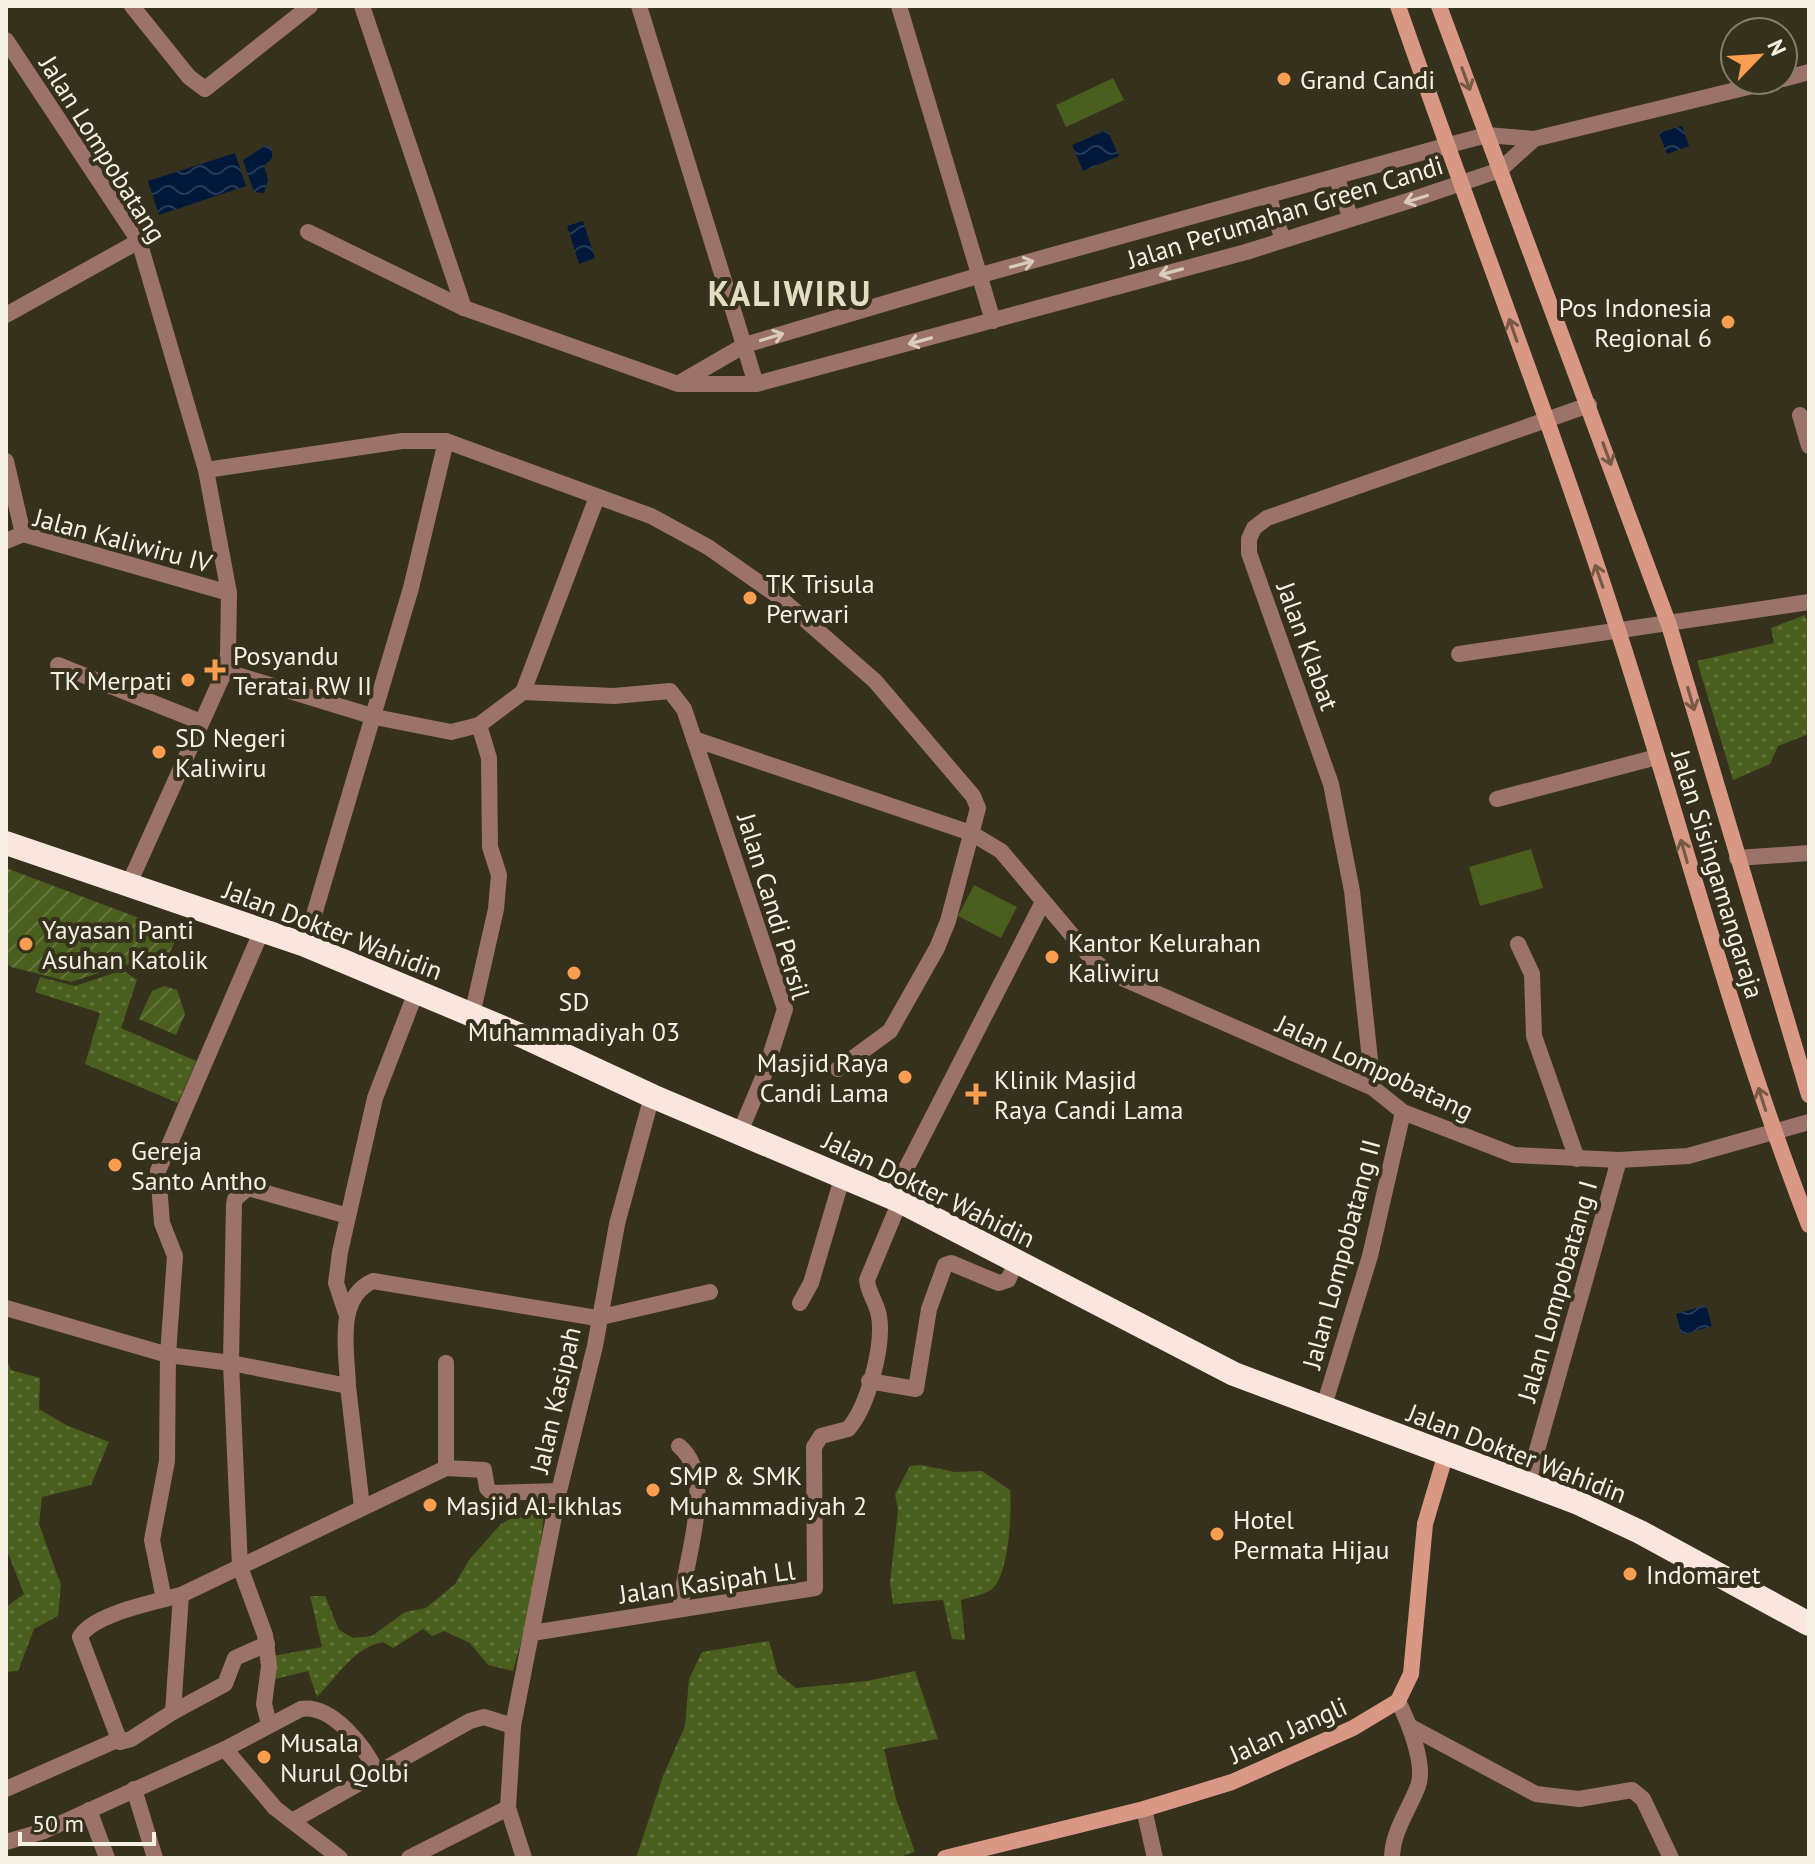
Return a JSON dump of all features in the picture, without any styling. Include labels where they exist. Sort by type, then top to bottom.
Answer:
[{"type":"highway","name":"Jalan Dokter Wahidin","points":[[6,843],[305,945],[472,1015],[652,1096],[843,1175],[896,1199],[1234,1374],[1528,1482],[1640,1532],[1809,1624]]},
{"type":"main road","name":"Jalan Sisingamangaraja","points":[[1398,6],[1617,628],[1689,870],[1774,1134],[1809,1225]]},
{"type":"main road","name":"Jalan Sisingamangaraja","points":[[1439,6],[1669,625],[1809,1095]]},
{"type":"main road","points":[[1398,1701],[1411,1674],[1425,1524],[1449,1453]]},
{"type":"main road","name":"Jalan Jangli","points":[[945,1858],[1144,1809],[1232,1782],[1353,1728],[1398,1701]]},
{"type":"street","points":[[132,6],[189,77],[205,89],[310,6]]},
{"type":"street","points":[[362,6],[464,308]]},
{"type":"street","points":[[639,6],[756,384]]},
{"type":"street","points":[[899,6],[993,321]]},
{"type":"street","name":"Jalan Lompobatang","points":[[6,40],[139,241],[206,470],[229,593],[224,671]]},
{"type":"street","points":[[1449,145],[1487,135],[1534,139],[1719,94]]},
{"type":"street","name":"Jalan Perumahan Green Candi","points":[[308,232],[464,308],[678,384],[756,384],[1283,240],[1463,184],[1500,170],[1534,139]]},
{"type":"street","name":"Jalan Perumahan Green Candi","points":[[678,384],[745,345],[981,275],[1269,198],[1449,145]]},
{"type":"street","points":[[1337,179],[1351,219]]},
{"type":"street","points":[[1269,198],[1283,240]]},
{"type":"street","points":[[6,315],[139,241]]},
{"type":"street","points":[[1545,422],[1589,405]]},
{"type":"street","points":[[1800,415],[1809,446]]},
{"type":"street","name":"Jalan Klabat","points":[[1373,1088],[1352,891],[1331,784],[1275,617],[1254,570],[1249,539],[1254,528],[1267,518],[1545,422]]},
{"type":"street","points":[[206,470],[402,441],[446,441],[651,516],[708,547],[778,596],[875,681],[973,796],[978,808],[948,921],[914,989],[890,1031],[838,1069]]},
{"type":"street","points":[[305,945],[375,717],[411,588],[446,441]]},
{"type":"street","points":[[6,461],[23,534]]},
{"type":"street","points":[[128,886],[224,671],[375,717],[465,732],[523,692],[597,497]]},
{"type":"street","name":"Jalan Kaliwiru IV","points":[[6,541],[23,534],[229,593]]},
{"type":"street","points":[[1459,654],[1617,628],[1669,625],[1809,602]]},
{"type":"street","points":[[58,665],[201,722]]},
{"type":"street","name":"Jalan Candi Persil","points":[[523,692],[614,696],[670,691],[680,700],[785,1009],[764,1075],[740,1132]]},
{"type":"street","points":[[472,1015],[496,909],[499,875],[490,847],[489,758],[479,725]]},
{"type":"street","points":[[694,739],[971,833]]},
{"type":"street","points":[[1497,799],[1657,757]]},
{"type":"street","name":"Jalan Lompobatang","points":[[971,833],[1001,851],[1093,960],[1108,972],[1373,1088],[1403,1112],[1514,1155],[1619,1160],[1688,1156],[1774,1134]]},
{"type":"street","points":[[1737,858],[1809,853]]},
{"type":"street","points":[[896,1199],[1043,902]]},
{"type":"street","points":[[173,1712],[173,1597],[152,1540],[167,1461],[168,1355],[175,1256],[162,1223],[158,1171],[262,930]]},
{"type":"street","points":[[1518,944],[1532,974],[1534,1036],[1577,1159]]},
{"type":"street","points":[[362,1507],[348,1386],[346,1313],[336,1283],[375,1098],[416,992]]},
{"type":"street","name":"Jalan Kasipah","points":[[524,1858],[508,1808],[513,1726],[559,1491],[595,1346],[597,1318],[617,1224],[652,1096]]},
{"type":"street","name":"Jalan Lompobatang II","points":[[1323,1409],[1370,1256],[1403,1112]]},
{"type":"street","points":[[1774,1134],[1809,1122]]},
{"type":"street","name":"Jalan Lompobatang I","points":[[1528,1482],[1619,1160]]},
{"type":"street","points":[[800,1303],[811,1283],[843,1175]]},
{"type":"street","points":[[269,1724],[264,1704],[269,1666],[267,1644],[256,1603],[240,1567],[231,1363],[235,1199],[248,1188],[348,1216]]},
{"type":"street","name":"Jalan Kasipah Ll","points":[[532,1633],[815,1588],[814,1447],[821,1436],[840,1432],[852,1424],[869,1381],[879,1350],[879,1315],[867,1280],[896,1199]]},
{"type":"street","points":[[869,1381],[912,1391],[918,1386],[929,1309],[945,1265],[951,1263],[999,1283],[1008,1280],[1016,1263]]},
{"type":"street","points":[[346,1313],[360,1289],[373,1281],[597,1318],[710,1292]]},
{"type":"street","points":[[6,1308],[168,1355],[231,1363],[348,1386]]},
{"type":"street","points":[[446,1363],[446,1468]]},
{"type":"street","points":[[679,1446],[689,1455],[697,1480],[681,1608]]},
{"type":"street","points":[[117,1740],[80,1637],[93,1624],[173,1597],[446,1468],[484,1470],[487,1488],[492,1493],[559,1491]]},
{"type":"street","points":[[6,1789],[117,1740],[131,1739],[225,1684],[235,1658],[267,1644]]},
{"type":"street","points":[[1392,1858],[1394,1841],[1420,1782],[1411,1727],[1398,1701]]},
{"type":"street","points":[[6,1842],[44,1831],[225,1749],[301,1709],[312,1709],[351,1733],[376,1771]]},
{"type":"street","points":[[292,1821],[376,1771],[476,1718],[495,1719],[513,1726]]},
{"type":"street","points":[[1411,1727],[1536,1794],[1579,1799],[1632,1790],[1643,1799],[1671,1858]]},
{"type":"street","points":[[225,1749],[254,1787],[340,1858]]},
{"type":"street","points":[[134,1789],[155,1858]]},
{"type":"street","points":[[409,1858],[508,1808]]},
{"type":"street","points":[[1144,1809],[1155,1858]]},
{"type":"street","points":[[89,1810],[108,1852],[107,1858]]},
{"type":"green space","points":[[1113,78],[1124,100],[1066,127],[1056,105]]},
{"type":"green space","points":[[1805,615],[1809,625],[1809,734],[1778,746],[1770,764],[1733,780],[1697,661],[1774,643],[1771,628]]},
{"type":"green space","points":[[1531,849],[1543,888],[1480,906],[1469,867]]},
{"type":"green space","points":[[6,868],[179,933],[166,960],[124,965],[71,982],[11,967],[6,962]]},
{"type":"green space","points":[[974,885],[1017,907],[1001,938],[958,916]]},
{"type":"green space","points":[[123,970],[137,980],[121,1028],[196,1061],[178,1103],[85,1064],[100,1013],[35,992],[40,977],[75,986]]},
{"type":"green space","points":[[164,986],[177,990],[185,1014],[176,1035],[139,1019],[152,991]]},
{"type":"green space","points":[[6,1358],[11,1370],[40,1378],[39,1409],[66,1425],[109,1442],[91,1485],[42,1497],[39,1524],[61,1585],[58,1616],[34,1629],[18,1671],[6,1672],[6,1607],[24,1594],[6,1548]]},
{"type":"green space","points":[[921,1465],[955,1472],[982,1471],[1010,1490],[1010,1527],[1002,1571],[992,1589],[961,1600],[965,1640],[952,1639],[943,1600],[893,1604],[890,1583],[898,1510],[895,1494],[910,1466]]},
{"type":"green space","points":[[532,1507],[544,1514],[535,1592],[513,1671],[488,1665],[470,1643],[444,1631],[432,1636],[423,1629],[393,1648],[383,1642],[363,1650],[317,1697],[308,1671],[275,1679],[273,1656],[322,1647],[310,1596],[325,1596],[339,1630],[353,1638],[372,1636],[405,1612],[426,1608],[455,1584],[469,1560],[501,1524]]},
{"type":"green space","points":[[769,1641],[778,1674],[796,1688],[867,1681],[915,1671],[938,1739],[884,1749],[896,1799],[915,1852],[896,1858],[636,1858],[663,1776],[685,1726],[689,1679],[702,1652]]},
{"type":"water","points":[[1682,126],[1689,146],[1667,154],[1659,133]]},
{"type":"water","points":[[1107,130],[1119,156],[1083,171],[1072,145]]},
{"type":"water","points":[[266,145],[272,149],[272,158],[264,166],[268,180],[264,193],[254,192],[243,160]]},
{"type":"water","points":[[235,153],[246,186],[159,215],[148,181]]},
{"type":"water","points":[[583,221],[595,258],[579,264],[567,226]]},
{"type":"water","points":[[1706,1305],[1712,1326],[1682,1335],[1676,1314]]},
{"type":"place","name":"Grand Candi","points":[[1284,79]]},
{"type":"place","name":"Pos Indonesia Regional 6","points":[[1728,322]]},
{"type":"place","name":"TK Trisula Perwari","points":[[750,598]]},
{"type":"place","name":"Posyandu Teratai RW II","points":[[215,670]]},
{"type":"place","name":"TK Merpati","points":[[188,680]]},
{"type":"place","name":"SD Negeri Kaliwiru","points":[[159,752]]},
{"type":"place","name":"Yayasan Panti Asuhan Katolik","points":[[26,944]]},
{"type":"place","name":"Kantor Kelurahan Kaliwiru","points":[[1052,957]]},
{"type":"place","name":"SD Muhammadiyah 03","points":[[574,973]]},
{"type":"place","name":"Masjid Raya Candi Lama","points":[[905,1077]]},
{"type":"place","name":"Klinik Masjid Raya Candi Lama","points":[[976,1094]]},
{"type":"place","name":"Gereja Santo Antho","points":[[115,1165]]},
{"type":"place","name":"SMP & SMK Muhammadiyah 2","points":[[653,1490]]},
{"type":"place","name":"Masjid Al-Ikhlas","points":[[430,1505]]},
{"type":"place","name":"Hotel Permata Hijau","points":[[1217,1534]]},
{"type":"place","name":"Indomaret","points":[[1630,1574]]},
{"type":"place","name":"Musala Nurul Qolbi","points":[[264,1757]]},
{"type":"district","name":"KALIWIRU","points":[[790,293]]}]
